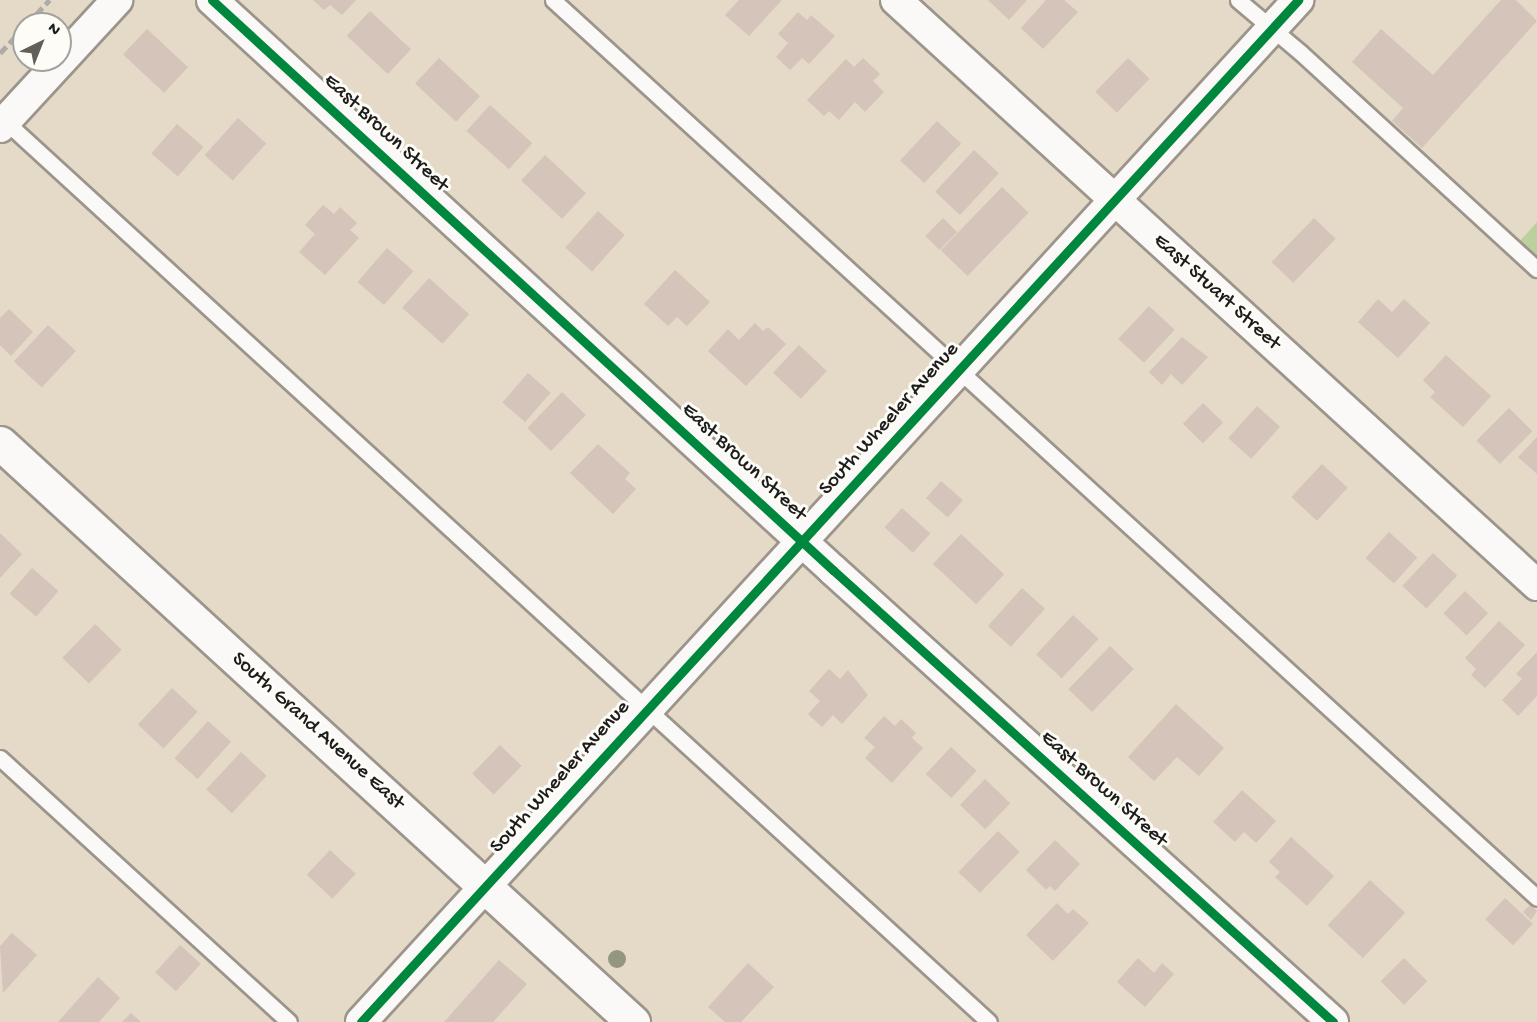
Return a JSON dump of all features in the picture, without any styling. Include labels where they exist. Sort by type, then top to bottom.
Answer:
[{"type":"main road","name":"South Grand Avenue East","points":[[0,443],[633,1022]]},
{"type":"street","points":[[2,124],[117,0]]},
{"type":"street","name":"East Brown Street","points":[[212,0],[802,543],[1333,1022]]},
{"type":"street","name":"East Stuart Street","points":[[896,0],[1537,585]]},
{"type":"street","name":"South Wheeler Avenue","points":[[361,1022],[1116,202],[1298,0]]},
{"type":"lane","points":[[553,0],[1537,898]]},
{"type":"lane","points":[[1238,0],[1273,27],[1537,269]]},
{"type":"lane","points":[[2,124],[648,709],[989,1022]]},
{"type":"lane","points":[[0,758],[289,1022]]},
{"type":"green space","points":[[1537,222],[1537,258],[1519,242]]},
{"type":"building","points":[[313,0],[356,0],[342,15],[330,5],[324,10]]},
{"type":"building","points":[[739,0],[782,0],[749,36],[725,15]]},
{"type":"building","points":[[988,0],[1027,0],[1009,20]]},
{"type":"building","points":[[1046,0],[1064,0],[1078,12],[1043,49],[1021,28]]},
{"type":"building","points":[[1501,0],[1516,0],[1537,21],[1422,148],[1392,121],[1403,108],[1352,62],[1381,29],[1433,75]]},
{"type":"building","points":[[370,11],[411,49],[388,74],[347,36]]},
{"type":"building","points":[[798,12],[807,20],[811,15],[835,36],[809,64],[802,58],[790,70],[776,57],[788,43],[778,34]]},
{"type":"building","points":[[147,29],[188,67],[164,93],[123,55]]},
{"type":"building","points":[[439,58],[480,96],[456,122],[415,84]]},
{"type":"building","points":[[863,58],[880,74],[873,81],[884,92],[865,112],[855,102],[839,120],[829,111],[824,116],[807,100],[846,59],[854,67]]},
{"type":"building","points":[[1128,58],[1150,79],[1117,113],[1095,92]]},
{"type":"building","points":[[490,105],[532,143],[509,169],[467,131]]},
{"type":"building","points":[[238,118],[266,143],[233,181],[205,155]]},
{"type":"building","points":[[937,121],[961,144],[924,183],[900,160]]},
{"type":"building","points":[[177,124],[203,147],[178,176],[151,153]]},
{"type":"building","points":[[974,150],[999,173],[960,215],[935,192]]},
{"type":"building","points":[[545,155],[586,193],[562,219],[521,181]]},
{"type":"building","points":[[1002,187],[1029,213],[967,276],[941,250]]},
{"type":"building","points":[[323,205],[334,214],[340,207],[357,223],[350,230],[359,238],[325,275],[299,252],[315,234],[305,225]]},
{"type":"building","points":[[598,211],[625,235],[592,272],[565,247]]},
{"type":"building","points":[[943,218],[957,232],[939,250],[925,236]]},
{"type":"building","points":[[1314,218],[1336,239],[1293,283],[1272,262]]},
{"type":"building","points":[[387,248],[413,271],[384,305],[357,282]]},
{"type":"building","points":[[675,270],[710,302],[687,326],[677,317],[668,326],[644,304]]},
{"type":"building","points":[[429,278],[469,314],[442,344],[402,308]]},
{"type":"building","points":[[1378,299],[1392,312],[1404,299],[1430,323],[1398,358],[1358,322]]},
{"type":"building","points":[[1149,306],[1175,330],[1144,363],[1118,339]]},
{"type":"building","points":[[9,309],[33,332],[11,356],[0,345],[0,318]]},
{"type":"building","points":[[755,323],[763,331],[768,327],[786,344],[746,386],[708,351],[728,329],[739,340]]},
{"type":"building","points":[[48,325],[76,351],[42,387],[14,362]]},
{"type":"building","points":[[1182,337],[1208,357],[1182,385],[1171,374],[1162,385],[1149,372]]},
{"type":"building","points":[[799,345],[827,371],[801,399],[773,373]]},
{"type":"building","points":[[1446,355],[1491,396],[1463,427],[1430,397],[1435,392],[1423,380]]},
{"type":"building","points":[[528,373],[551,393],[525,422],[502,402]]},
{"type":"building","points":[[562,392],[586,415],[551,451],[527,428]]},
{"type":"building","points":[[1203,403],[1223,422],[1203,443],[1183,424]]},
{"type":"building","points":[[1257,406],[1280,427],[1251,459],[1228,438]]},
{"type":"building","points":[[1509,408],[1532,431],[1500,464],[1476,441]]},
{"type":"building","points":[[1537,437],[1537,474],[1518,457]]},
{"type":"building","points":[[598,444],[630,473],[625,479],[636,489],[613,514],[570,473]]},
{"type":"building","points":[[1322,464],[1348,488],[1317,521],[1291,497]]},
{"type":"building","points":[[941,481],[963,500],[948,517],[926,498]]},
{"type":"building","points":[[902,508],[930,533],[913,553],[885,527]]},
{"type":"building","points":[[1389,532],[1417,557],[1394,583],[1366,558]]},
{"type":"building","points":[[0,533],[22,554],[0,578]]},
{"type":"building","points":[[961,534],[1004,574],[976,604],[933,564]]},
{"type":"building","points":[[1433,553],[1457,576],[1426,608],[1402,586]]},
{"type":"building","points":[[32,568],[58,591],[36,617],[10,594]]},
{"type":"building","points":[[1022,588],[1045,609],[1011,647],[988,626]]},
{"type":"building","points":[[1465,591],[1488,613],[1466,636],[1443,613]]},
{"type":"building","points":[[1073,615],[1099,639],[1062,678],[1036,654]]},
{"type":"building","points":[[1499,621],[1525,645],[1485,688],[1471,675],[1476,669],[1465,658]]},
{"type":"building","points":[[95,624],[122,650],[89,684],[62,658]]},
{"type":"building","points":[[1110,646],[1134,669],[1092,712],[1068,689]]},
{"type":"building","points":[[1537,652],[1537,696],[1518,716],[1502,700],[1522,679],[1516,674]]},
{"type":"building","points":[[829,669],[840,679],[848,670],[868,695],[842,724],[833,715],[822,727],[808,714],[820,701],[809,691]]},
{"type":"building","points":[[172,688],[198,712],[163,748],[138,725]]},
{"type":"building","points":[[1176,704],[1224,748],[1199,776],[1177,757],[1154,781],[1128,757]]},
{"type":"building","points":[[884,716],[895,726],[901,719],[916,733],[912,738],[923,748],[892,783],[865,758],[875,747],[864,738]]},
{"type":"building","points":[[208,721],[231,742],[198,779],[175,758]]},
{"type":"building","points":[[500,745],[522,766],[494,795],[472,774]]},
{"type":"building","points":[[951,747],[977,771],[951,798],[926,774]]},
{"type":"building","points":[[241,752],[267,776],[232,813],[206,789]]},
{"type":"building","points":[[985,779],[1010,803],[985,829],[960,805]]},
{"type":"building","points":[[1242,790],[1276,821],[1256,843],[1244,832],[1235,842],[1213,822]]},
{"type":"building","points":[[998,831],[1020,852],[980,893],[958,872]]},
{"type":"building","points":[[1291,837],[1334,876],[1307,906],[1275,877],[1280,872],[1269,862]]},
{"type":"building","points":[[1055,840],[1080,864],[1055,891],[1050,886],[1046,890],[1026,870]]},
{"type":"building","points":[[330,850],[356,874],[332,899],[307,875]]},
{"type":"building","points":[[1370,880],[1405,913],[1363,958],[1328,925]]},
{"type":"building","points":[[1505,898],[1533,924],[1513,945],[1485,919]]},
{"type":"building","points":[[1057,903],[1068,914],[1073,909],[1089,923],[1053,961],[1026,935]]},
{"type":"building","points":[[1530,905],[1537,911],[1531,920],[1523,912]]},
{"type":"building","points":[[12,933],[37,955],[3,993],[0,946]]},
{"type":"building","points":[[180,945],[201,964],[176,991],[155,972]]},
{"type":"building","points":[[1138,958],[1154,973],[1162,963],[1174,974],[1145,1007],[1117,982]]},
{"type":"building","points":[[1404,958],[1427,981],[1404,1005],[1381,981]]},
{"type":"building","points":[[499,960],[527,984],[493,1022],[444,1022]]},
{"type":"building","points":[[748,963],[774,987],[741,1022],[725,1022],[708,1007]]},
{"type":"building","points":[[98,977],[120,998],[99,1022],[58,1022]]},
{"type":"building","points":[[131,1013],[141,1022],[122,1022]]},
{"type":"railway","points":[[38,12],[49,0]]},
{"type":"railway","points":[[0,53],[12,40]]},
{"type":"cycle path","points":[[212,0],[833,570],[1333,1022]]},
{"type":"cycle path","points":[[361,1022],[1298,0]]}]
